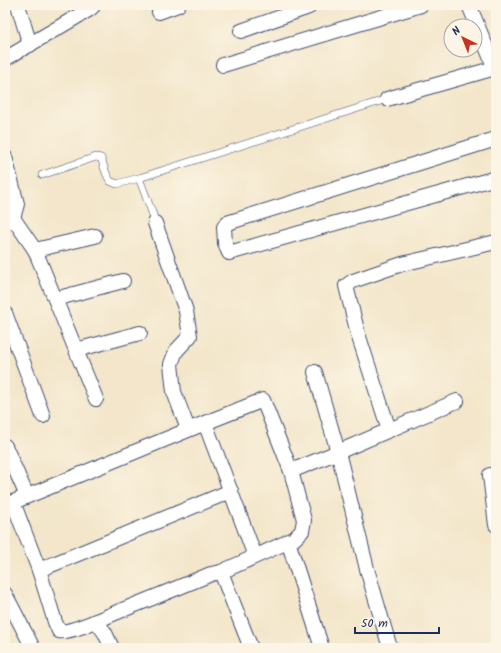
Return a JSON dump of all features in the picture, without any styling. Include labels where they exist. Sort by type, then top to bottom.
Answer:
[{"type":"street","points":[[18,5],[30,45]]},
{"type":"street","points":[[5,59],[90,9],[94,5]]},
{"type":"street","points":[[159,12],[178,5]]},
{"type":"street","points":[[241,31],[310,5]]},
{"type":"street","points":[[223,65],[421,5]]},
{"type":"street","points":[[387,99],[495,69],[469,5]]},
{"type":"street","points":[[496,139],[228,223],[224,227],[225,243],[229,253],[496,178]]},
{"type":"street","points":[[5,157],[17,204],[9,221],[35,250],[96,399]]},
{"type":"street","points":[[156,223],[186,311],[190,336],[176,351],[171,364],[174,392],[188,430]]},
{"type":"street","points":[[35,250],[95,236]]},
{"type":"street","points":[[389,430],[358,334],[346,286],[353,281],[402,264],[496,242]]},
{"type":"street","points":[[55,299],[123,281]]},
{"type":"street","points":[[5,313],[43,416]]},
{"type":"street","points":[[76,350],[140,332]]},
{"type":"street","points":[[315,372],[338,452],[367,569],[390,648]]},
{"type":"street","points":[[263,400],[291,471],[304,520],[302,531],[294,539],[221,572],[211,574],[69,631],[59,631],[39,570],[9,504],[188,430],[263,400]]},
{"type":"street","points":[[291,471],[457,402]]},
{"type":"street","points":[[205,423],[256,556]]},
{"type":"street","points":[[5,446],[27,496]]},
{"type":"street","points":[[490,475],[496,525]]},
{"type":"street","points":[[39,570],[231,490]]},
{"type":"street","points":[[288,541],[322,648]]},
{"type":"street","points":[[221,572],[251,648]]},
{"type":"street","points":[[5,594],[33,648]]},
{"type":"street","points":[[96,621],[105,633],[112,648]]},
{"type":"lane","points":[[42,175],[96,157],[101,158],[110,181],[117,184],[387,99]]},
{"type":"lane","points":[[139,178],[156,223]]}]
